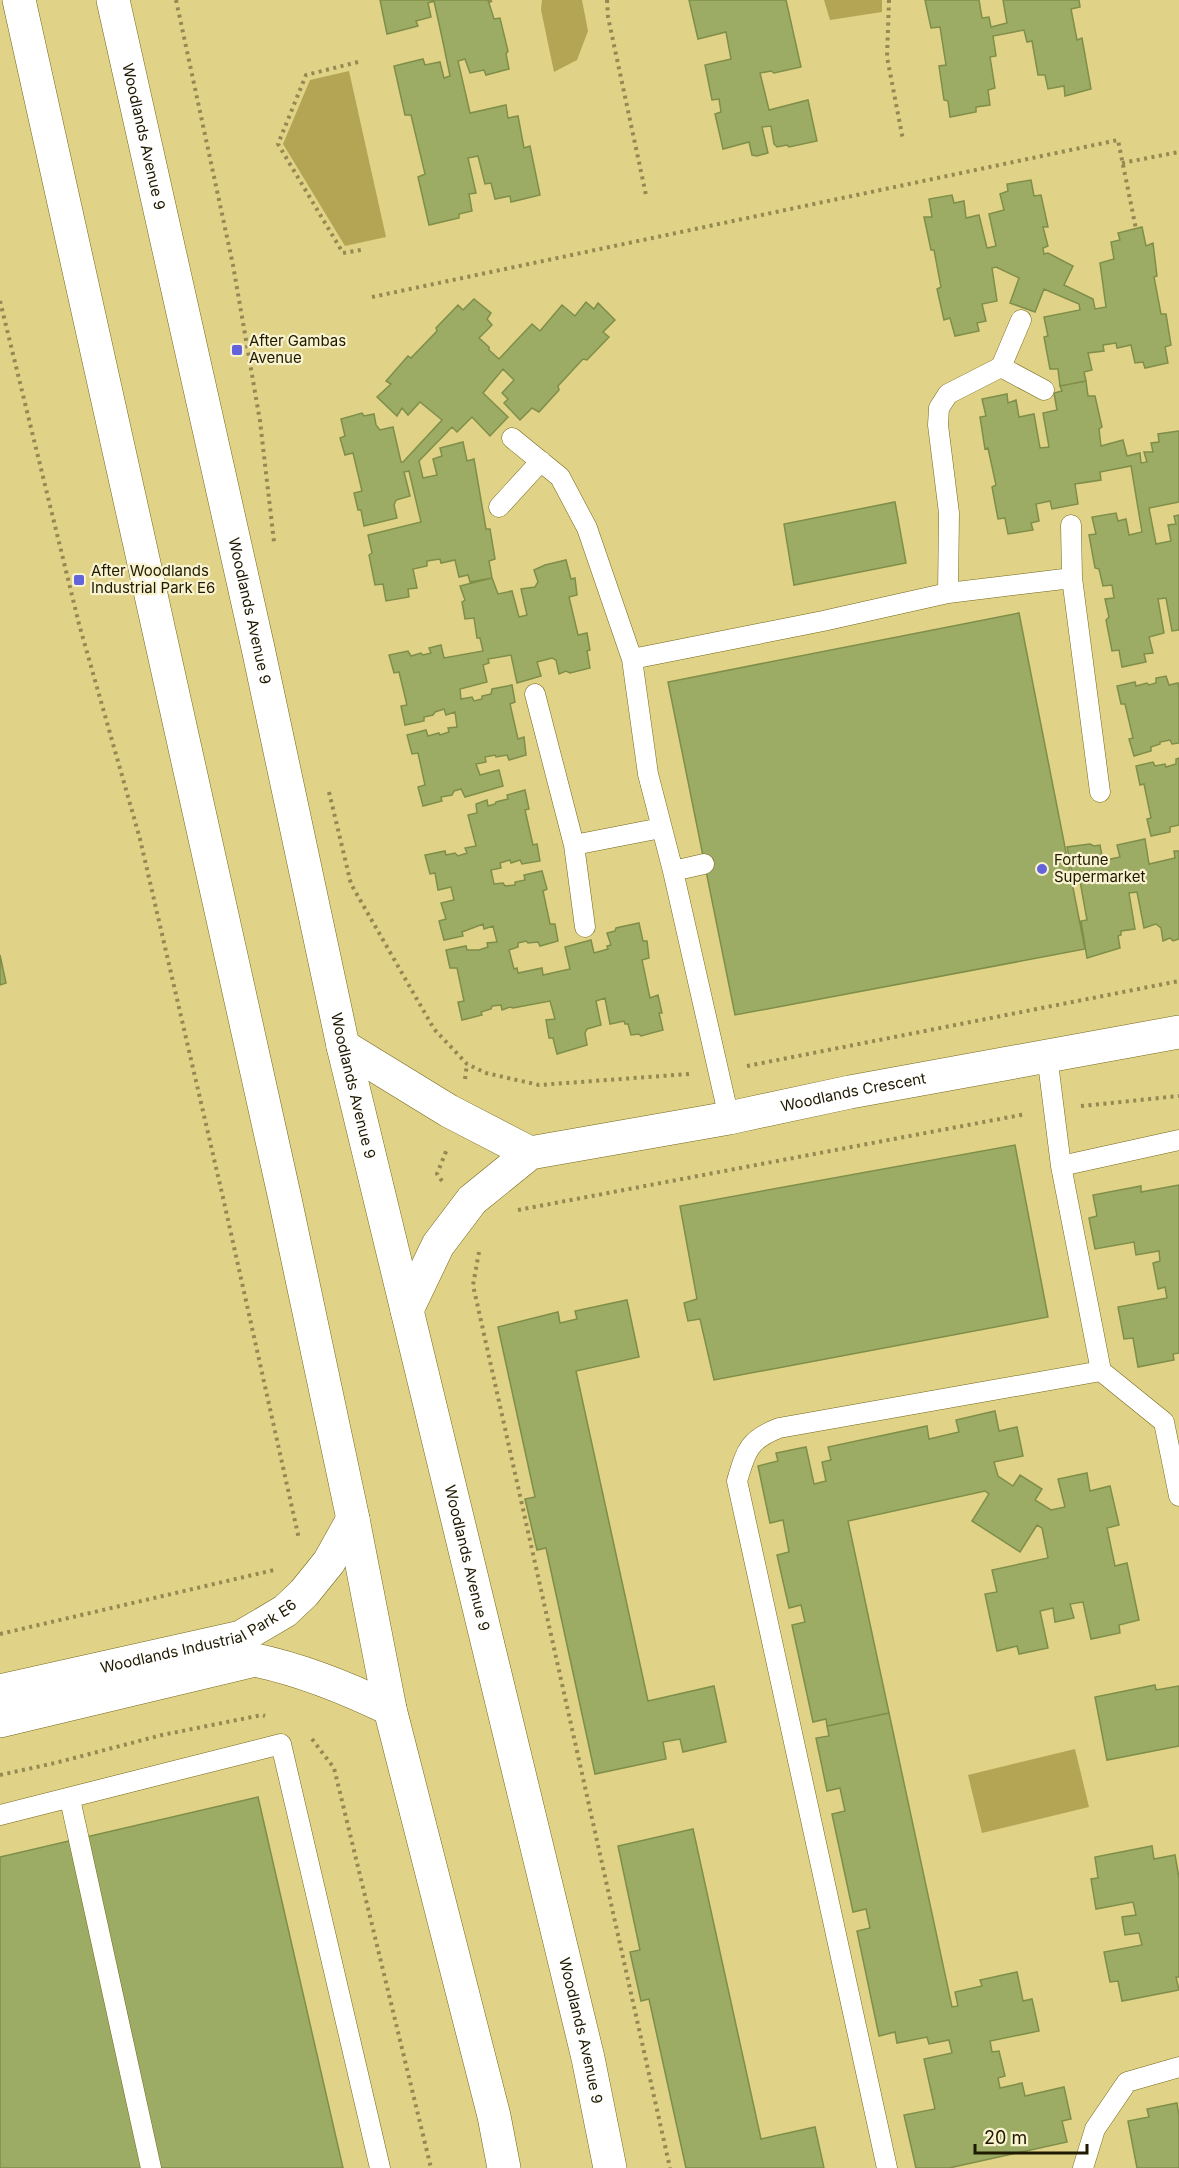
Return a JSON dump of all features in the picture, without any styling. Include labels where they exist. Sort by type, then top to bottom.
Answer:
[{"type":"main road","points":[[20,0],[282,1187],[353,1519],[390,1709],[494,2116],[504,2168]]},
{"type":"main road","name":"Woodlands Avenue 9","points":[[113,0],[258,648],[343,1046],[585,2046],[610,2168]]},
{"type":"main road","name":"Woodlands Crescent","points":[[407,1310],[438,1245],[472,1200],[530,1153],[729,1118],[850,1092],[1179,1032]]},
{"type":"main road","points":[[343,1046],[455,1114],[530,1153]]},
{"type":"main road","name":"Woodlands Industrial Park E6","points":[[0,1691],[241,1637],[285,1611],[304,1593],[329,1562],[353,1519]]},
{"type":"main road","name":"Woodlands Industrial Park E6","points":[[0,1721],[255,1660],[289,1668],[355,1692],[390,1709]]},
{"type":"lane","points":[[948,593],[949,513],[938,425],[939,408],[948,394],[1001,367],[1021,320]]},
{"type":"lane","points":[[1001,367],[1044,390]]},
{"type":"lane","points":[[512,438],[560,477],[587,528],[632,659],[648,774],[673,871],[729,1118]]},
{"type":"lane","points":[[499,507],[541,461]]},
{"type":"lane","points":[[1071,525],[1072,578],[1100,792]]},
{"type":"lane","points":[[632,659],[823,621],[948,593],[1072,578]]},
{"type":"lane","points":[[535,694],[574,845],[585,927]]},
{"type":"lane","points":[[574,845],[661,828]]},
{"type":"lane","points":[[673,871],[704,864]]},
{"type":"lane","points":[[1047,1055],[1061,1166],[1101,1371],[1164,1422],[1179,1497]]},
{"type":"lane","points":[[1061,1166],[1179,1140]]},
{"type":"lane","points":[[887,2168],[737,1481],[745,1456],[759,1436],[779,1428],[1101,1371]]},
{"type":"lane","points":[[0,1815],[281,1744],[380,2168]]},
{"type":"lane","points":[[70,1799],[151,2168]]},
{"type":"lane","points":[[1083,2168],[1095,2129],[1127,2082],[1179,2067]]},
{"type":"path","points":[[176,0],[233,265],[260,421],[274,547]]},
{"type":"path","points":[[607,0],[608,17],[646,195]]},
{"type":"path","points":[[889,0],[887,57],[903,140]]},
{"type":"path","points":[[358,62],[306,75],[278,144],[343,253],[361,250]]},
{"type":"path","points":[[372,297],[1118,140],[1136,229]]},
{"type":"path","points":[[1122,163],[1179,152]]},
{"type":"path","points":[[0,301],[79,624],[140,839],[294,1512],[298,1548]]},
{"type":"path","points":[[328,791],[351,884],[434,1029],[467,1064],[486,1073],[539,1085],[718,1072],[1179,981]]},
{"type":"path","points":[[511,1214],[519,1210],[1054,1108],[1179,1096]]},
{"type":"path","points":[[481,1245],[473,1285],[670,2168]]},
{"type":"path","points":[[0,1634],[282,1567]]},
{"type":"path","points":[[0,1774],[55,1763],[162,1735]]},
{"type":"shaded area","points":[[542,0],[582,0],[588,31],[577,60],[554,72],[541,10]]},
{"type":"shaded area","points":[[824,0],[882,0],[882,12],[830,20]]},
{"type":"shaded area","points":[[349,71],[386,237],[345,246],[283,144],[310,80]]},
{"type":"shaded area","points":[[1075,1749],[1089,1807],[982,1833],[968,1775]]},
{"type":"building","points":[[380,0],[488,0],[494,19],[500,18],[508,51],[506,54],[509,69],[486,75],[484,70],[470,73],[465,59],[458,61],[470,113],[506,105],[508,118],[518,116],[524,148],[530,146],[540,195],[511,202],[510,196],[495,199],[491,183],[485,184],[478,156],[468,158],[476,193],[469,194],[472,211],[459,214],[459,218],[429,225],[418,177],[425,174],[411,115],[405,115],[394,66],[423,59],[425,65],[440,62],[444,78],[450,76],[443,42],[434,1],[428,3],[431,17],[416,21],[418,26],[387,34]]},
{"type":"building","points":[[689,0],[786,0],[801,67],[774,73],[771,71],[760,73],[769,110],[808,100],[817,141],[777,147],[774,144],[771,126],[762,127],[768,153],[752,155],[749,142],[723,149],[715,114],[721,112],[719,99],[712,100],[705,65],[731,59],[726,32],[698,39]]},
{"type":"building","points":[[925,0],[979,0],[982,18],[989,17],[991,27],[1007,23],[1003,0],[1079,0],[1080,7],[1071,9],[1077,40],[1082,38],[1091,89],[1065,96],[1064,86],[1048,89],[1045,75],[1038,75],[1032,41],[1027,42],[1024,30],[993,36],[996,56],[990,57],[995,88],[988,90],[990,105],[976,107],[976,112],[950,117],[948,101],[944,100],[939,66],[946,65],[940,27],[931,28]]},
{"type":"building","points":[[1031,180],[1034,196],[1041,195],[1048,227],[1043,227],[1048,246],[1043,248],[1044,254],[1048,253],[1073,266],[1064,285],[1093,299],[1095,309],[1106,307],[1100,263],[1114,259],[1111,242],[1120,240],[1118,233],[1142,227],[1146,246],[1153,243],[1157,276],[1154,277],[1161,314],[1166,314],[1171,345],[1165,347],[1168,363],[1145,368],[1143,362],[1135,363],[1131,345],[1117,348],[1116,343],[1103,345],[1104,351],[1088,353],[1092,370],[1084,372],[1086,381],[1060,386],[1058,369],[1050,369],[1044,337],[1048,336],[1044,317],[1080,310],[1079,304],[1044,289],[1035,312],[1010,303],[1019,278],[996,267],[992,268],[997,301],[982,304],[986,321],[977,323],[979,331],[955,336],[950,318],[944,320],[937,289],[941,287],[934,250],[931,250],[924,217],[932,217],[929,199],[952,195],[954,203],[964,201],[966,218],[979,215],[987,248],[996,246],[989,214],[1004,210],[1000,194],[1008,191],[1007,184]]},
{"type":"building","points":[[474,299],[491,313],[487,319],[492,325],[479,338],[499,359],[532,324],[540,331],[562,305],[575,316],[586,302],[594,309],[598,303],[615,320],[603,332],[609,337],[587,360],[583,359],[558,386],[559,390],[539,412],[532,408],[520,420],[504,403],[508,399],[502,393],[514,380],[503,369],[483,393],[508,417],[490,436],[472,417],[457,432],[452,427],[419,461],[423,478],[437,475],[433,459],[442,456],[440,448],[463,442],[467,461],[474,459],[486,529],[490,529],[495,559],[489,561],[492,578],[470,582],[468,575],[459,577],[455,560],[441,563],[440,559],[427,561],[427,566],[413,569],[417,588],[408,589],[409,597],[386,601],[383,584],[375,585],[368,535],[421,522],[409,471],[404,472],[410,496],[396,500],[394,505],[397,518],[364,526],[354,493],[362,491],[353,453],[345,455],[340,438],[345,436],[341,419],[362,413],[364,416],[374,414],[376,425],[380,430],[393,427],[401,462],[403,462],[442,420],[420,402],[408,415],[402,408],[397,416],[377,397],[391,384],[386,381],[408,356],[411,358],[458,305],[463,310]]},
{"type":"building","points":[[1086,381],[1088,396],[1095,396],[1102,427],[1099,429],[1101,446],[1123,440],[1127,456],[1140,453],[1141,463],[1147,462],[1144,452],[1153,452],[1151,443],[1159,442],[1158,434],[1179,431],[1179,502],[1149,508],[1156,544],[1171,541],[1168,525],[1176,524],[1174,516],[1179,515],[1179,630],[1172,631],[1166,598],[1158,599],[1164,633],[1149,637],[1153,653],[1144,654],[1146,662],[1122,667],[1119,650],[1112,651],[1106,620],[1109,617],[1105,599],[1114,598],[1112,585],[1103,586],[1099,569],[1095,568],[1089,535],[1096,534],[1092,517],[1116,513],[1118,521],[1126,519],[1129,535],[1142,532],[1131,466],[1100,472],[1101,480],[1075,484],[1078,504],[1052,509],[1050,501],[1036,504],[1039,521],[1031,523],[1033,530],[1008,534],[1005,518],[998,519],[992,487],[996,485],[988,448],[985,449],[980,417],[986,416],[982,399],[1007,394],[1008,403],[1016,400],[1019,417],[1034,414],[1040,448],[1049,447],[1043,413],[1057,410],[1054,393],[1062,391],[1060,386]]},
{"type":"building","points":[[895,502],[906,563],[794,585],[784,524]]},
{"type":"building","points":[[566,560],[571,579],[575,578],[577,595],[569,597],[578,635],[587,633],[590,668],[559,674],[556,660],[552,658],[537,662],[541,676],[517,683],[511,655],[488,659],[489,663],[483,665],[487,682],[460,689],[461,699],[472,697],[474,701],[482,699],[482,696],[491,694],[492,689],[512,685],[515,702],[510,704],[518,739],[524,737],[526,755],[509,760],[507,755],[496,757],[495,755],[485,757],[486,762],[476,764],[480,775],[499,770],[503,786],[465,797],[461,789],[454,791],[452,795],[441,797],[442,801],[423,806],[418,787],[425,785],[418,753],[412,754],[407,735],[426,730],[428,736],[449,732],[448,728],[457,727],[455,712],[446,715],[444,709],[424,717],[424,721],[405,725],[401,706],[407,705],[399,672],[394,673],[389,655],[408,651],[411,656],[421,653],[423,655],[431,653],[429,648],[441,645],[444,658],[483,651],[480,638],[477,638],[474,618],[465,619],[462,602],[465,600],[460,586],[492,578],[498,594],[512,591],[519,617],[527,615],[521,589],[535,587],[538,582],[534,570]]},
{"type":"building","points":[[1019,613],[1085,949],[735,1015],[668,682]]},
{"type":"building","points":[[1166,676],[1169,685],[1178,683],[1179,743],[1172,744],[1170,740],[1160,742],[1151,747],[1151,751],[1134,756],[1129,739],[1133,738],[1125,704],[1121,704],[1117,686],[1135,682],[1136,686],[1147,683],[1149,685],[1156,683],[1156,678]]},
{"type":"building","points":[[1179,758],[1179,825],[1170,827],[1170,832],[1151,836],[1147,819],[1151,818],[1144,784],[1140,785],[1136,766],[1153,762],[1155,766],[1165,764],[1166,767],[1176,764],[1176,759]]},
{"type":"building","points":[[525,790],[529,809],[525,810],[533,845],[537,844],[540,861],[522,864],[520,860],[511,863],[510,860],[500,863],[501,868],[491,870],[494,884],[515,885],[515,882],[525,880],[524,875],[542,871],[547,889],[543,891],[550,924],[555,924],[558,941],[540,946],[538,942],[518,943],[518,947],[509,950],[514,969],[517,968],[518,973],[542,968],[543,975],[570,969],[565,947],[591,940],[594,953],[608,949],[607,946],[611,945],[607,933],[615,931],[616,928],[639,923],[643,941],[647,941],[649,958],[642,960],[650,998],[658,995],[663,1030],[641,1036],[631,1035],[628,1024],[624,1021],[610,1024],[605,998],[596,1001],[601,1025],[587,1029],[585,1033],[587,1045],[557,1054],[553,1038],[549,1038],[546,1020],[555,1019],[550,1001],[502,1010],[501,1005],[492,1006],[491,1009],[481,1012],[482,1015],[462,1020],[458,1002],[464,1001],[457,968],[450,968],[446,950],[466,946],[467,950],[479,950],[488,947],[487,943],[497,942],[493,926],[484,929],[483,924],[462,932],[463,936],[444,940],[439,921],[446,919],[441,903],[454,900],[451,887],[438,890],[435,873],[430,874],[425,855],[445,851],[446,855],[455,853],[458,856],[467,853],[465,848],[476,846],[468,815],[477,813],[476,804],[487,800],[488,806],[495,804],[508,799],[507,795]]},
{"type":"building","points":[[1145,839],[1149,864],[1175,858],[1174,851],[1179,851],[1179,939],[1173,941],[1170,938],[1163,941],[1161,928],[1156,924],[1144,928],[1137,892],[1129,893],[1135,929],[1121,931],[1121,935],[1118,936],[1120,948],[1087,958],[1081,921],[1087,920],[1080,881],[1074,883],[1067,847],[1100,845],[1102,856],[1106,857],[1106,860],[1120,857],[1117,845]]},
{"type":"building","points":[[0,955],[6,983],[0,985]]},
{"type":"building","points":[[1015,1145],[1048,1317],[714,1380],[700,1319],[688,1321],[684,1303],[697,1299],[680,1206]]},
{"type":"building","points":[[1179,1185],[1179,1353],[1173,1354],[1174,1360],[1138,1367],[1133,1338],[1124,1339],[1118,1307],[1167,1298],[1165,1287],[1158,1289],[1153,1263],[1160,1261],[1159,1251],[1136,1255],[1134,1242],[1095,1249],[1089,1218],[1097,1216],[1093,1195],[1141,1186],[1141,1192]]},
{"type":"building","points":[[627,1300],[639,1357],[576,1371],[648,1701],[714,1686],[726,1742],[683,1752],[680,1739],[663,1742],[666,1759],[595,1774],[546,1548],[537,1550],[525,1499],[535,1497],[498,1327],[558,1312],[560,1323],[577,1319],[575,1311]]},
{"type":"building","points":[[995,1411],[999,1431],[1017,1427],[1023,1456],[994,1462],[998,1476],[1013,1486],[1020,1475],[1042,1489],[1035,1500],[1051,1510],[1065,1507],[1058,1479],[1087,1473],[1090,1491],[1110,1486],[1119,1525],[1107,1528],[1115,1566],[1127,1563],[1139,1620],[1119,1625],[1120,1633],[1091,1639],[1083,1602],[1070,1604],[1074,1618],[1055,1622],[1053,1608],[1040,1611],[1048,1648],[1019,1654],[1017,1646],[997,1651],[985,1594],[997,1592],[992,1570],[1048,1558],[1042,1528],[1037,1525],[1020,1552],[972,1521],[989,1494],[985,1491],[848,1521],[889,1713],[827,1726],[826,1719],[813,1722],[792,1625],[805,1622],[801,1605],[789,1608],[777,1555],[789,1552],[783,1520],[770,1523],[758,1466],[778,1461],[776,1453],[806,1447],[814,1484],[826,1481],[822,1462],[831,1460],[828,1447],[927,1426],[929,1439],[959,1432],[956,1420]]},
{"type":"building","points":[[1155,1685],[1156,1690],[1179,1686],[1179,1746],[1107,1760],[1095,1697]]},
{"type":"building","points":[[889,1713],[952,2007],[958,2006],[955,1992],[982,1986],[980,1980],[1017,1972],[1023,2001],[1032,1999],[1039,2031],[990,2041],[992,2052],[999,2051],[1005,2076],[998,2078],[1000,2088],[1022,2083],[1025,2096],[1064,2087],[1071,2119],[1062,2121],[1067,2142],[949,2168],[916,2168],[904,2115],[935,2109],[924,2059],[952,2053],[949,2040],[929,2044],[927,2037],[897,2043],[895,2032],[879,2036],[857,1931],[870,1928],[866,1909],[853,1912],[832,1814],[845,1811],[840,1788],[827,1791],[816,1738],[829,1736],[827,1726]]},
{"type":"building","points":[[258,1797],[343,2168],[0,2168],[0,1857]]},
{"type":"building","points":[[693,1829],[761,2139],[815,2127],[824,2168],[686,2168],[649,1999],[641,2001],[630,1952],[640,1950],[618,1846]]},
{"type":"building","points":[[1152,1846],[1154,1859],[1175,1855],[1179,1878],[1179,1977],[1176,1977],[1179,1990],[1122,2001],[1118,1981],[1110,1982],[1104,1952],[1142,1945],[1139,1933],[1125,1935],[1122,1917],[1136,1915],[1133,1902],[1096,1909],[1091,1879],[1098,1878],[1095,1857]]},
{"type":"building","points":[[1177,2103],[1179,2168],[1137,2168],[1128,2121],[1149,2117],[1147,2109]]},
{"type":"place","name":"After Gambas Avenue","points":[[237,350]]},
{"type":"place","name":"After Woodlands Industrial Park E6","points":[[79,580]]},
{"type":"place","name":"Fortune Supermarket","points":[[1042,869]]}]
